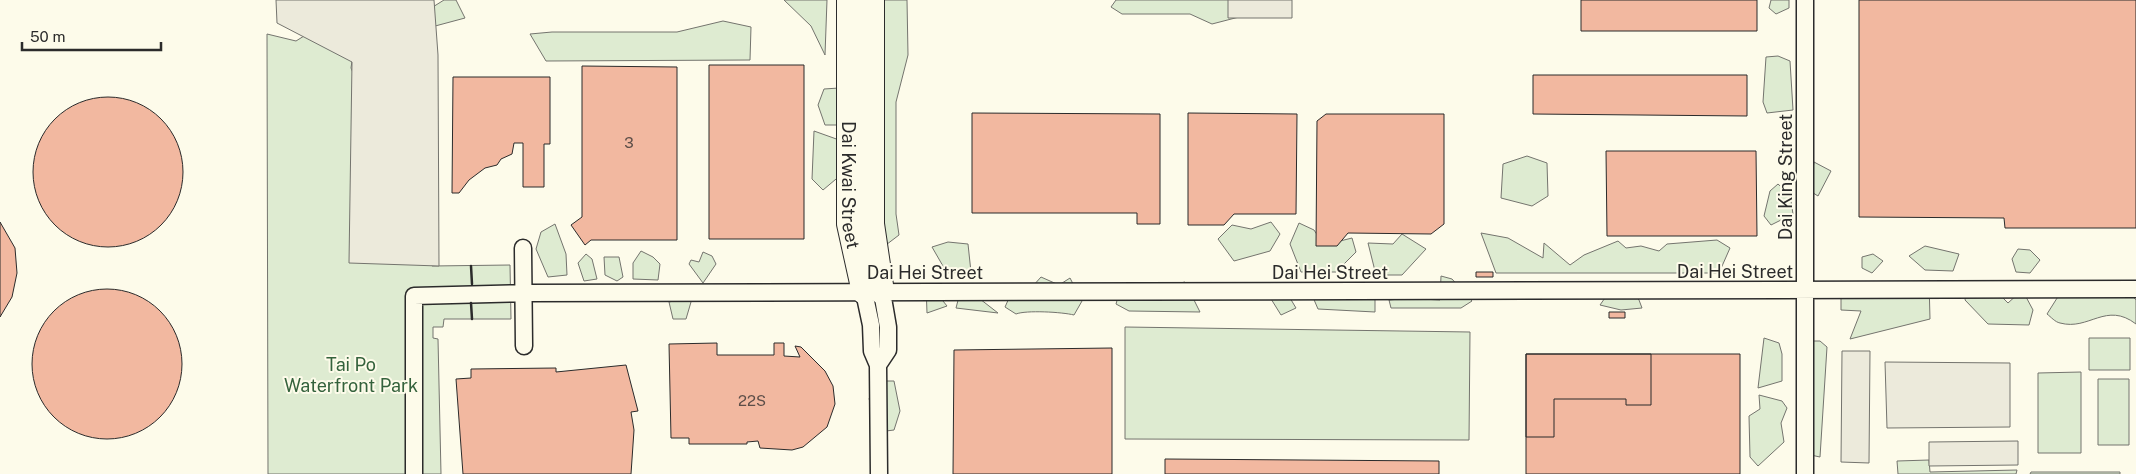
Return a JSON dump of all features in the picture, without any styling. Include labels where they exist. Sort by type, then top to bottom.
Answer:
[{"type":"street","name":"Dai Kwai Street","points":[[849,0],[849,224],[873,292],[888,327],[888,350],[878,365],[879,474]]},
{"type":"street","name":"Dai Kwai Street","points":[[872,0],[873,292]]},
{"type":"street","name":"Dai King Street","points":[[1805,0],[1805,474]]},
{"type":"street","points":[[523,248],[524,346]]},
{"type":"street","name":"Dai Hei Street","points":[[414,474],[414,296],[524,292],[2136,289]]},
{"type":"green space","points":[[444,0],[456,0],[465,18],[424,29],[420,15]]},
{"type":"green space","points":[[784,0],[827,0],[825,55],[811,26]]},
{"type":"green space","points":[[850,0],[907,0],[908,55],[896,102],[896,214],[899,235],[878,251]]},
{"type":"green space","points":[[1116,0],[1237,0],[1239,17],[1212,24],[1190,14],[1122,14],[1111,7]]},
{"type":"green space","points":[[1771,0],[1789,0],[1789,8],[1776,14],[1769,8]]},
{"type":"green space","points":[[723,21],[751,27],[750,60],[546,61],[530,34],[552,32],[677,32]]},
{"type":"green space","name":"Tai Po Waterfront Park","points":[[312,31],[352,61],[351,68],[432,266],[510,265],[511,319],[444,319],[443,327],[433,327],[433,338],[438,339],[441,474],[268,474],[267,34],[296,41]]},
{"type":"green space","points":[[1778,56],[1790,61],[1793,110],[1767,113],[1763,102],[1766,57]]},
{"type":"green space","points":[[839,88],[839,125],[825,125],[818,105],[824,89]]},
{"type":"green space","points":[[814,131],[842,141],[842,174],[823,190],[812,179]]},
{"type":"green space","points":[[1527,156],[1547,163],[1548,196],[1532,206],[1501,198],[1503,164]]},
{"type":"green space","points":[[1814,162],[1831,171],[1818,196],[1810,191]]},
{"type":"green space","points":[[1778,184],[1790,195],[1793,214],[1771,225],[1764,216],[1770,191]]},
{"type":"green space","points":[[1271,222],[1280,234],[1270,251],[1234,261],[1218,239],[1232,225],[1251,229]]},
{"type":"green space","points":[[1299,223],[1314,230],[1324,245],[1352,238],[1356,252],[1336,272],[1301,272],[1290,244]]},
{"type":"green space","points":[[555,224],[566,254],[567,275],[548,277],[536,249],[541,232]]},
{"type":"green space","points":[[1481,233],[1508,238],[1543,258],[1544,243],[1570,265],[1584,255],[1618,241],[1626,248],[1641,246],[1659,251],[1667,244],[1717,240],[1730,248],[1719,273],[1496,273]]},
{"type":"green space","points":[[1402,234],[1426,249],[1402,275],[1376,275],[1368,243],[1393,244]]},
{"type":"green space","points":[[948,242],[968,244],[971,272],[947,273],[932,247]]},
{"type":"green space","points":[[1925,246],[1959,254],[1953,271],[1925,270],[1909,256]]},
{"type":"green space","points":[[2018,249],[2030,250],[2040,260],[2030,273],[2016,272],[2012,259]]},
{"type":"green space","points":[[641,251],[653,257],[660,264],[658,280],[633,279],[633,263]]},
{"type":"green space","points":[[703,252],[712,256],[716,264],[703,283],[689,264],[691,260],[699,262]]},
{"type":"green space","points":[[586,254],[592,259],[597,279],[584,281],[578,263]]},
{"type":"green space","points":[[1873,254],[1883,261],[1872,273],[1862,268],[1862,257]]},
{"type":"green space","points":[[604,257],[619,257],[623,277],[617,281],[605,275]]},
{"type":"green space","points":[[1441,276],[1452,279],[1472,301],[1461,308],[1391,308],[1389,300],[1399,299],[1406,284],[1422,299],[1440,300]]},
{"type":"green space","points":[[1041,277],[1059,285],[1070,278],[1082,301],[1074,315],[1044,312],[1016,314],[1005,307],[1014,287],[1032,287]]},
{"type":"green space","points":[[1929,281],[1930,319],[1850,339],[1861,311],[1841,310],[1841,286],[1892,295]]},
{"type":"green space","points":[[1185,282],[1200,312],[1129,311],[1116,304],[1122,283],[1145,287]]},
{"type":"green space","points":[[1281,283],[1296,308],[1281,315],[1263,286]]},
{"type":"green space","points":[[1347,284],[1375,299],[1375,312],[1318,309],[1309,288],[1331,287],[1343,299]]},
{"type":"green space","points":[[1624,284],[1639,300],[1642,308],[1621,310],[1600,305],[1614,285]]},
{"type":"green space","points":[[962,285],[998,313],[956,308]]},
{"type":"green space","points":[[926,286],[931,286],[947,306],[927,313]]},
{"type":"green space","points":[[1968,286],[1999,294],[2008,303],[2019,293],[2025,295],[2033,310],[2029,325],[1988,324],[1965,300]]},
{"type":"green space","points":[[2131,294],[2136,300],[2136,324],[2116,315],[2070,324],[2055,321],[2047,314],[2059,295]]},
{"type":"green space","points":[[686,298],[691,302],[686,319],[673,319],[669,302]]},
{"type":"green space","points":[[1125,327],[1470,332],[1469,440],[1125,439]]},
{"type":"green space","points":[[1764,338],[1779,343],[1782,354],[1782,381],[1758,388]]},
{"type":"green space","points":[[2089,338],[2130,338],[2130,370],[2089,370]]},
{"type":"green space","points":[[1797,341],[1820,341],[1827,347],[1820,457],[1797,452],[1799,390]]},
{"type":"green space","points":[[2081,372],[2081,453],[2038,453],[2038,373]]},
{"type":"green space","points":[[2098,379],[2129,379],[2129,445],[2098,445]]},
{"type":"green space","points":[[876,381],[894,381],[900,411],[894,430],[878,432],[877,414],[869,399]]},
{"type":"green space","points":[[1759,395],[1782,401],[1787,408],[1781,423],[1784,442],[1758,466],[1750,457],[1749,416],[1760,409]]},
{"type":"green space","points":[[1929,460],[1930,472],[2017,470],[2016,474],[1898,474],[1897,461]]},
{"type":"green space","points":[[2031,472],[2120,472],[2120,474],[2030,474]]},
{"type":"shaded area","points":[[276,0],[434,0],[438,55],[439,266],[349,263],[352,62],[277,23]]},
{"type":"shaded area","points":[[1228,0],[1292,0],[1292,18],[1228,18]]},
{"type":"shaded area","points":[[1842,351],[1870,351],[1869,463],[1841,462]]},
{"type":"shaded area","points":[[1885,362],[2010,363],[2010,427],[1887,428]]},
{"type":"shaded area","points":[[2018,441],[2018,465],[1929,466],[1929,442]]},
{"type":"building","points":[[1581,0],[1757,0],[1757,31],[1581,31]]},
{"type":"building","points":[[1859,0],[2136,0],[2136,228],[2005,228],[2004,218],[1859,217]]},
{"type":"building","points":[[709,65],[804,65],[804,239],[709,239]]},
{"type":"building","points":[[582,66],[677,67],[677,240],[591,240],[585,245],[571,225],[582,217]]},
{"type":"building","points":[[1533,75],[1747,75],[1747,116],[1533,114]]},
{"type":"building","points":[[453,77],[550,77],[550,144],[544,144],[544,187],[523,187],[523,143],[514,143],[512,154],[501,159],[497,165],[485,168],[469,180],[459,193],[452,193]]},
{"type":"building","points":[[108,97],[137,103],[161,119],[177,143],[183,172],[177,201],[161,225],[137,241],[108,247],[79,241],[55,225],[39,201],[33,172],[39,143],[55,119],[79,103]]},
{"type":"building","points":[[972,113],[1160,114],[1160,224],[1137,224],[1137,213],[972,213]]},
{"type":"building","points":[[1188,113],[1297,114],[1296,214],[1234,214],[1224,225],[1188,225]]},
{"type":"building","points":[[1326,114],[1444,114],[1444,224],[1431,234],[1348,233],[1337,246],[1316,246],[1317,121]]},
{"type":"building","points":[[1606,151],[1756,151],[1757,236],[1607,236]]},
{"type":"building","points":[[0,222],[15,248],[17,273],[12,297],[0,317]]},
{"type":"building","points":[[1476,272],[1493,272],[1493,277],[1476,277]]},
{"type":"building","points":[[107,289],[122,290],[136,295],[149,301],[160,311],[170,322],[176,335],[181,349],[181,379],[176,393],[170,406],[160,417],[149,427],[136,433],[122,438],[107,439],[92,438],[78,433],[65,427],[54,417],[44,406],[38,393],[33,379],[32,364],[33,349],[38,335],[44,322],[54,311],[65,301],[78,295],[92,290]]},
{"type":"building","points":[[1609,312],[1625,312],[1625,318],[1609,318]]},
{"type":"building","points":[[717,343],[717,355],[774,355],[774,343],[784,343],[784,356],[800,357],[795,346],[801,347],[825,371],[833,386],[835,404],[827,427],[803,447],[792,450],[760,448],[758,441],[747,442],[747,444],[689,444],[689,438],[671,438],[669,344]]},
{"type":"building","points":[[1112,348],[1112,474],[953,474],[954,350]]},
{"type":"building","points":[[1526,354],[1740,354],[1740,474],[1526,474]]},
{"type":"building","points":[[1526,354],[1651,354],[1651,405],[1626,405],[1626,399],[1554,399],[1554,437],[1526,437]]},
{"type":"building","points":[[626,365],[638,411],[631,412],[634,430],[631,474],[463,474],[456,379],[471,378],[471,369],[556,368],[556,372]]},
{"type":"building","points":[[1165,459],[1439,461],[1439,474],[1165,474]]},
{"type":"wall","points":[[471,266],[472,284]]},
{"type":"wall","points":[[471,303],[472,319]]}]
